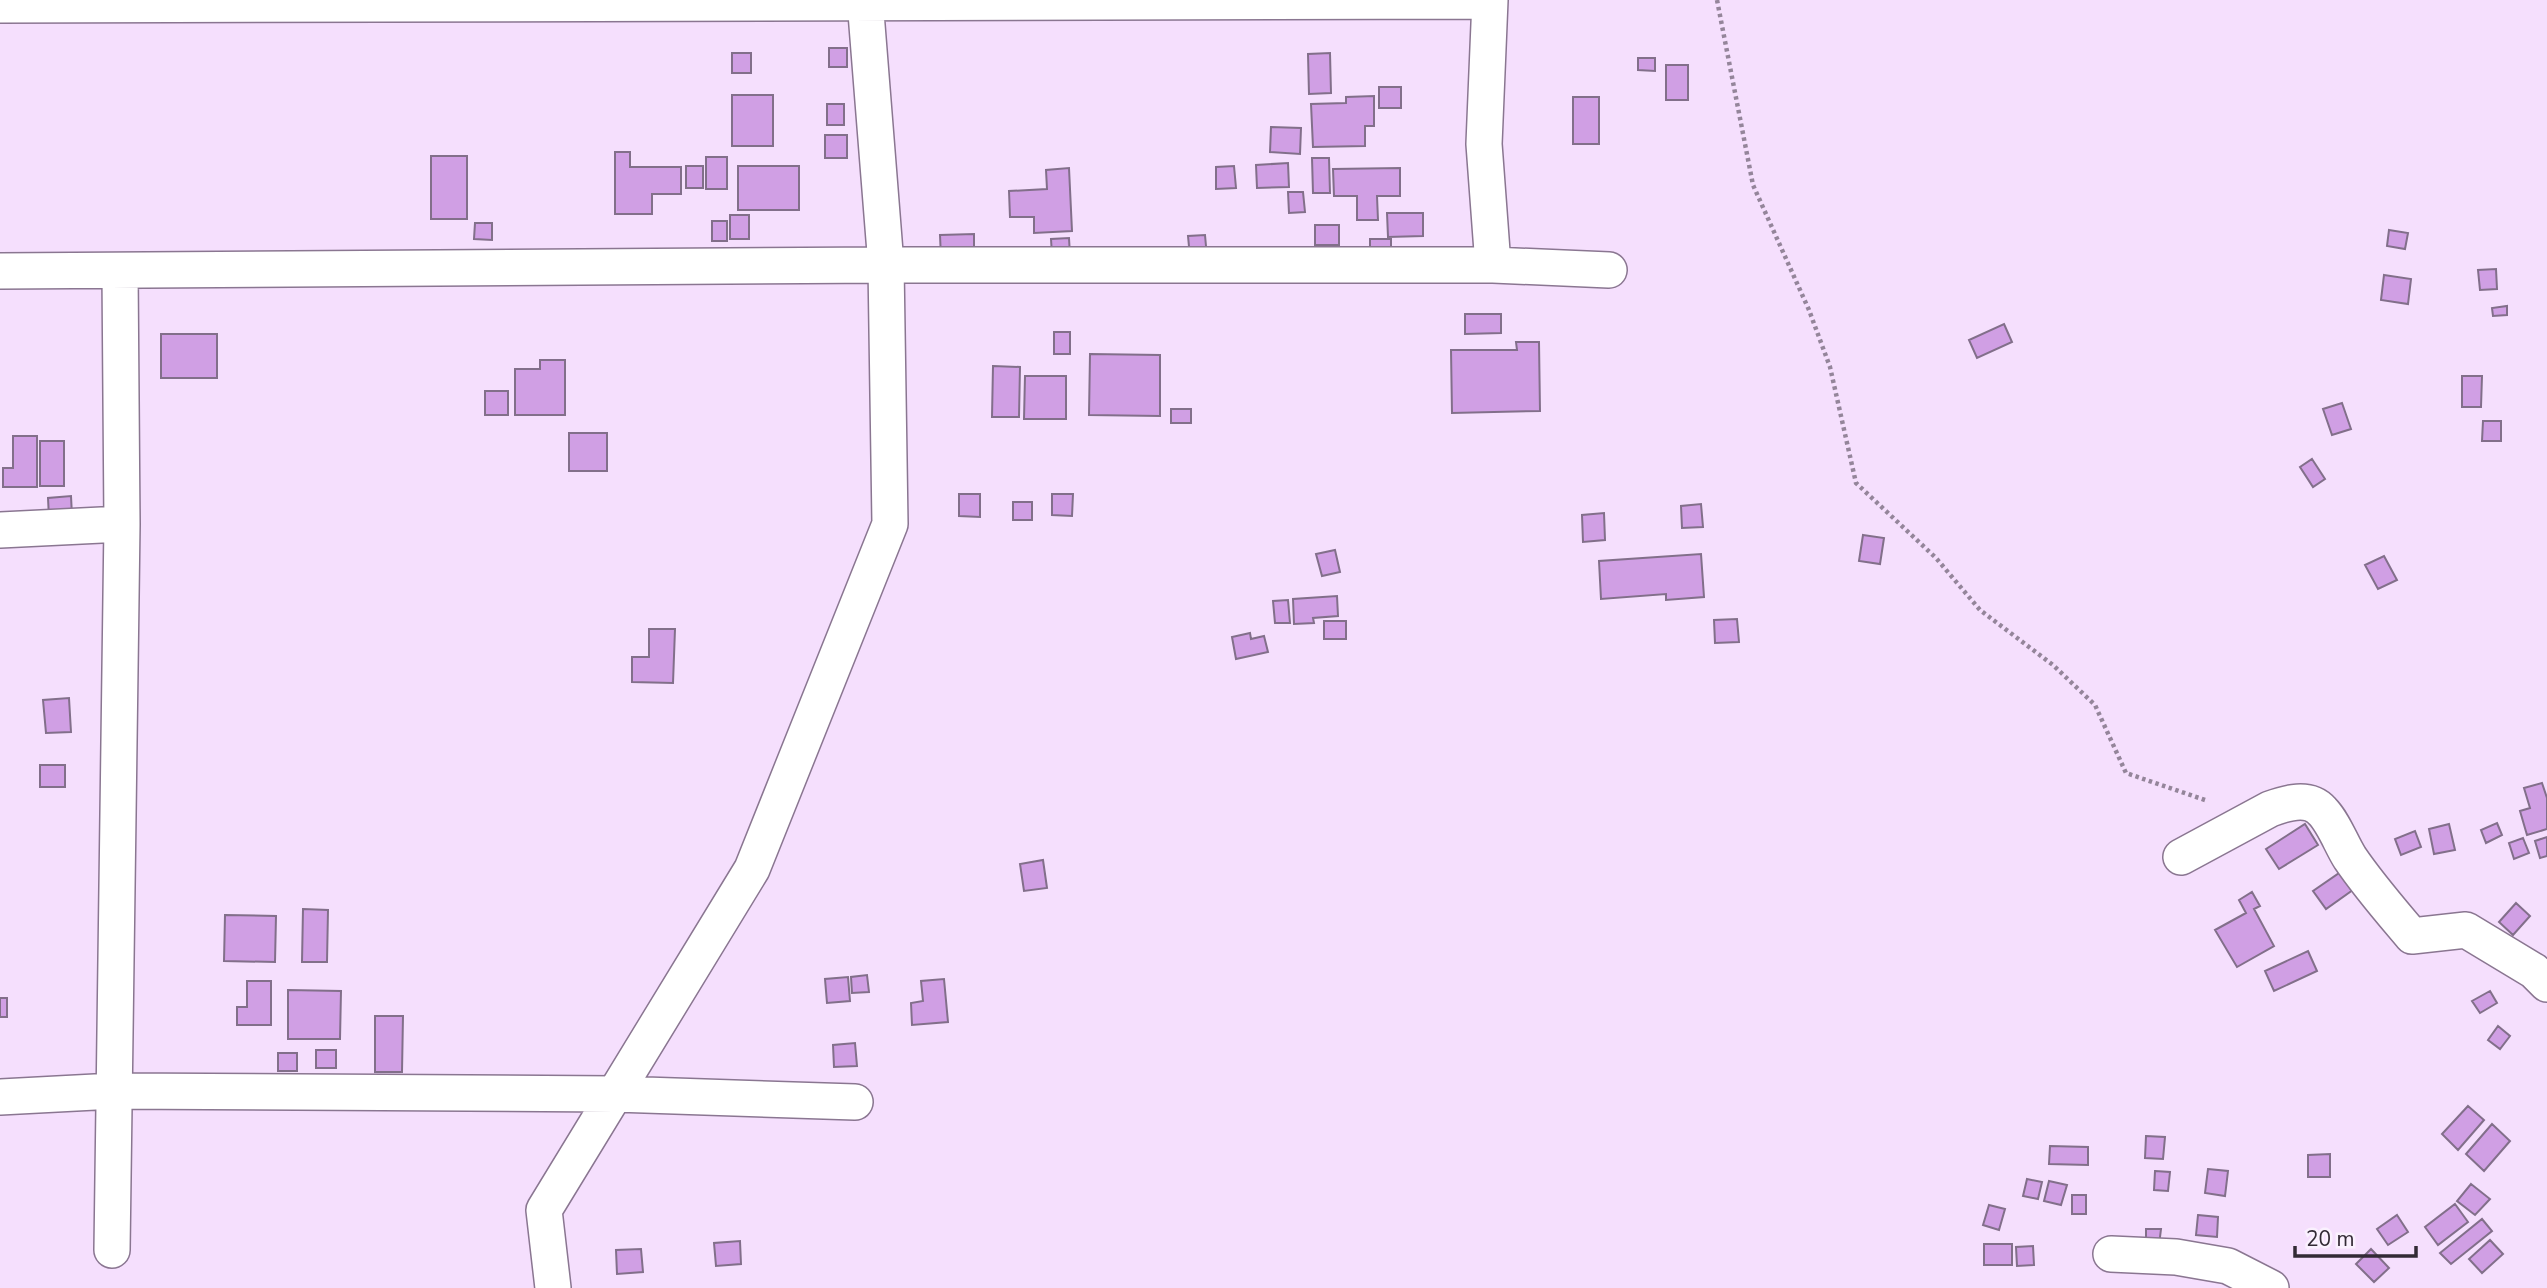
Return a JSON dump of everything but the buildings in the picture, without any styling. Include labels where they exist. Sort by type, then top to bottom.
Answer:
[{"type":"street","points":[[0,5],[1490,0],[1484,144],[1493,265]]},
{"type":"street","points":[[553,1288],[544,1210],[752,869],[890,524],[886,265],[865,1]]},
{"type":"street","points":[[0,271],[886,265],[1493,265],[1609,270]]},
{"type":"street","points":[[112,1250],[122,524],[120,271]]},
{"type":"street","points":[[0,530],[122,524]]},
{"type":"street","points":[[2181,857],[2286,803],[2303,802],[2314,805],[2322,811],[2349,857],[2412,936],[2466,930],[2534,971],[2547,984]]},
{"type":"street","points":[[0,1097],[114,1091],[615,1094],[855,1102]]},
{"type":"street","points":[[2111,1254],[2176,1257],[2228,1266],[2270,1288]]},
{"type":"path","points":[[1717,0],[1753,185],[1809,310],[1830,367],[1856,483],[1936,558],[1980,610],[2053,665],[2095,705],[2126,773],[2256,817]]}]
